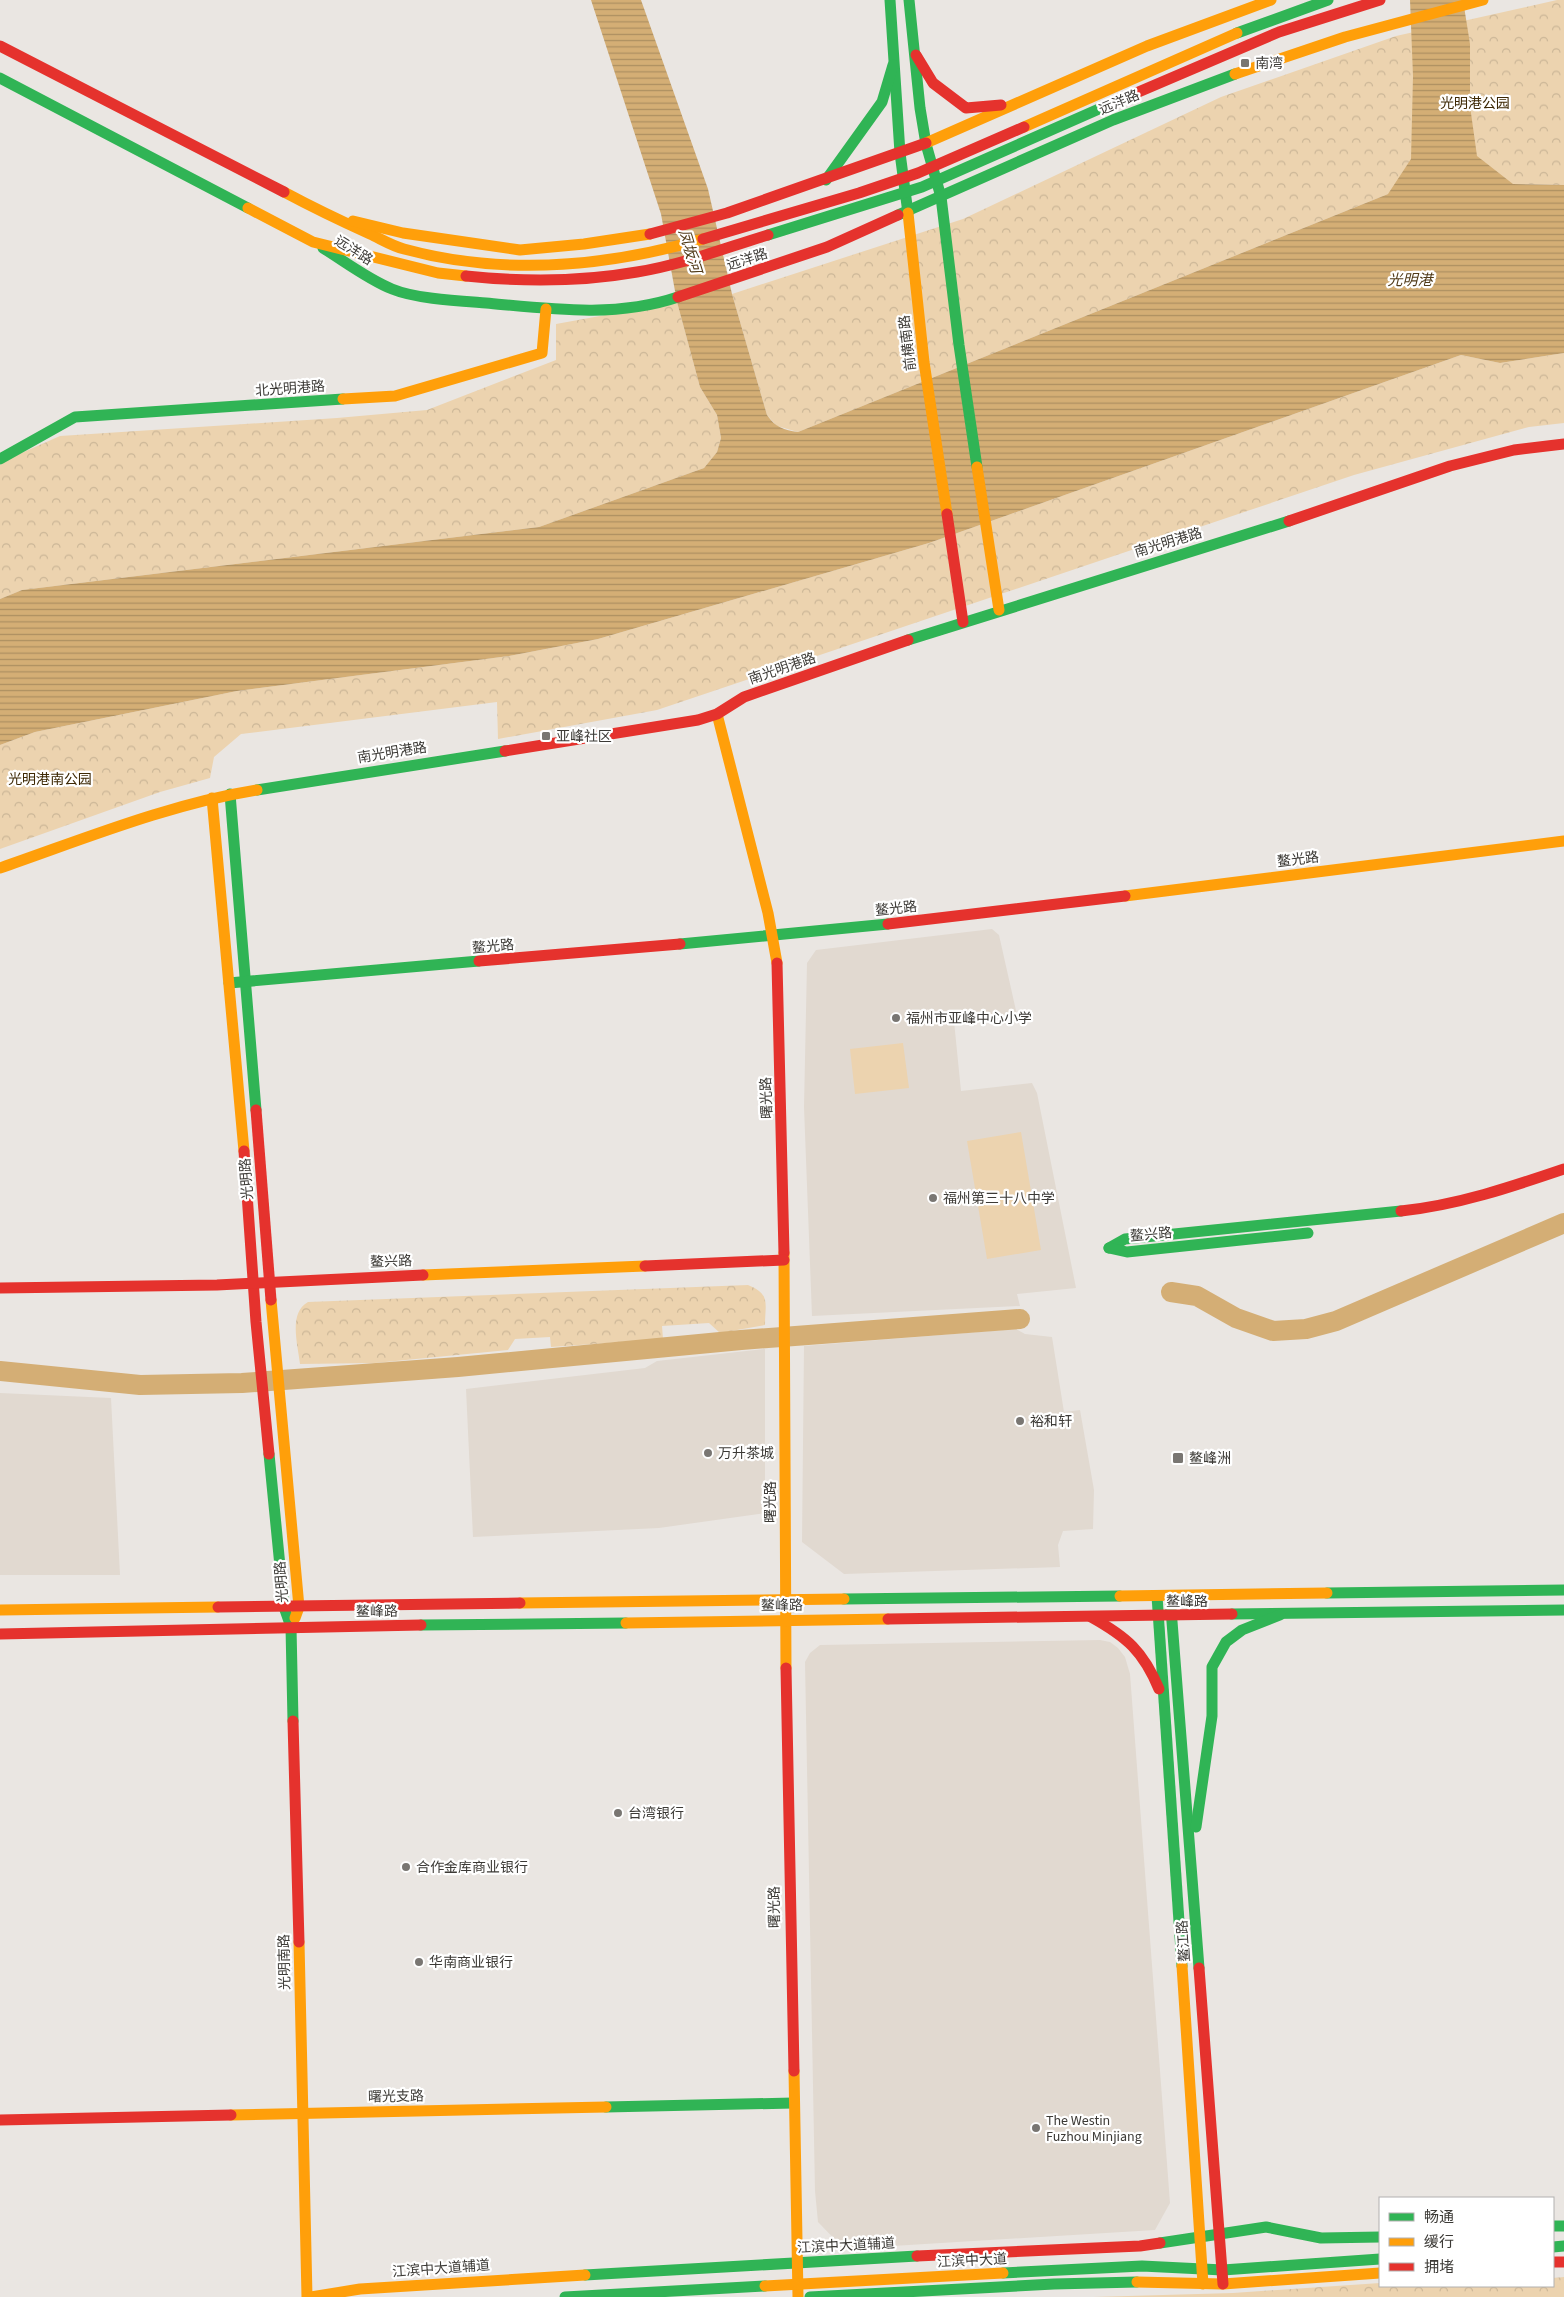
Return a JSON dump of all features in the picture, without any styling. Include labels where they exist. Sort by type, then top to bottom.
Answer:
[{"type":"main road","name":"前横南路","points":[[890,0],[900,154],[924,362],[963,622]]},
{"type":"main road","points":[[909,0],[920,108],[926,144],[941,197],[959,345],[999,610]]},
{"type":"main road","name":"远洋路","points":[[0,46],[332,217],[403,233],[520,250],[584,244],[646,235],[727,213],[825,181],[926,144],[1146,46],[1271,0]]},
{"type":"main road","points":[[332,217],[403,250],[440,258],[503,265],[596,263],[672,248],[859,193],[918,173],[1218,40],[1328,0]]},
{"type":"main road","points":[[313,242],[398,264],[472,278],[536,281],[599,278],[675,262],[862,207],[922,187],[1223,54],[1279,32],[1380,0]]},
{"type":"main road","name":"远洋路","points":[[0,78],[313,242],[392,289],[453,301],[546,309],[606,310],[640,307],[673,300],[814,252],[908,213],[1113,120],[1183,92],[1279,58],[1398,21],[1483,0]]},
{"type":"main road","points":[[916,55],[934,83],[966,108],[1013,104]]},
{"type":"main road","name":"前横南路","points":[[825,181],[832,174],[882,102],[894,60]]},
{"type":"main road","name":"北光明港路","points":[[0,458],[75,417],[396,396],[542,353],[546,309]]},
{"type":"main road","name":"南光明港路","points":[[0,868],[141,819],[230,794],[698,720],[717,714],[744,697],[963,622],[1280,524],[1450,466],[1514,450],[1564,444]]},
{"type":"main road","name":"曙光路","points":[[717,714],[773,937],[777,971],[784,1260],[785,1620],[798,2297]]},
{"type":"main road","name":"光明路","points":[[230,794],[298,1607],[292,1627]]},
{"type":"main road","name":"光明路","points":[[212,798],[260,1366],[284,1607],[292,1627]]},
{"type":"main road","name":"鳌光路","points":[[229,984],[773,937],[1017,910],[1564,841]]},
{"type":"main road","name":"鳌兴路","points":[[1564,1170],[1498,1191],[1430,1208],[1125,1240],[1109,1248],[1127,1252],[1434,1218],[1480,1208],[1564,1180]]},
{"type":"main road","name":"鳌兴路","points":[[0,1288],[254,1282],[784,1260]]},
{"type":"main road","name":"鳌峰路","points":[[0,1610],[1564,1590]]},
{"type":"main road","name":"鳌江路","points":[[1157,1596],[1202,2238],[1203,2284]]},
{"type":"main road","name":"鳌江路","points":[[1170,1596],[1192,1854],[1223,2284]]},
{"type":"main road","name":"鳌峰路","points":[[0,1634],[292,1627],[1173,1617],[1564,1610]]},
{"type":"main road","points":[[1192,1854],[1212,1716],[1212,1666],[1226,1642],[1242,1630],[1281,1614]]},
{"type":"main road","points":[[1091,1617],[1121,1633],[1139,1649],[1146,1660],[1163,1700]]},
{"type":"main road","name":"光明南路","points":[[292,1627],[302,2112],[309,2297]]},
{"type":"main road","name":"曙光支路","points":[[0,2120],[302,2112],[793,2103]]},
{"type":"main road","name":"江滨中大道辅道","points":[[309,2297],[387,2287],[797,2262],[1140,2246],[1266,2227],[1279,2227],[1319,2238],[1379,2237]]},
{"type":"main road","name":"江滨中大道","points":[[565,2297],[1142,2266],[1223,2270],[1379,2259]]},
{"type":"main road","name":"江滨中大道","points":[[810,2297],[1054,2284],[1223,2284],[1379,2273]]},
{"type":"shaded area","name":"福州第三十八中学","points":[[992,929],[999,935],[1017,1015],[954,1021],[961,1091],[1032,1083],[1037,1093],[1076,1288],[1017,1294],[1020,1306],[812,1316],[804,1107],[807,963],[816,950]]},
{"type":"shaded area","points":[[1016,1329],[1025,1334],[1052,1337],[1064,1412],[1080,1410],[1094,1490],[1093,1529],[1063,1531],[1058,1545],[1060,1567],[844,1574],[802,1542],[804,1346]]},
{"type":"shaded area","points":[[765,1349],[765,1513],[659,1528],[473,1537],[466,1389],[645,1368],[657,1361]]},
{"type":"shaded area","points":[[0,1393],[111,1398],[120,1575],[0,1575]]},
{"type":"shaded area","points":[[1100,1640],[1110,1642],[1118,1648],[1125,1657],[1130,1674],[1170,2203],[1155,2230],[844,2249],[818,2222],[815,2191],[805,1662],[810,1653],[820,1645]]},
{"type":"green space","name":"光明港公园","points":[[1564,0],[1564,185],[1513,184],[1388,194],[798,432],[777,426],[767,415],[732,294],[963,219],[1221,97],[1396,36]]},
{"type":"green space","points":[[677,302],[700,387],[717,415],[721,438],[717,452],[704,468],[539,527],[22,590],[0,599],[0,465],[8,459],[60,436],[337,418],[427,410],[556,360],[556,324]]},
{"type":"green space","name":"光明港南公园","points":[[1564,353],[1564,423],[1529,427],[1354,475],[657,710],[498,739],[497,702],[241,734],[214,757],[210,778],[160,792],[0,849],[0,745],[35,732],[237,691],[509,656],[598,639],[929,543],[1461,355],[1500,363]]},
{"type":"green space","points":[[903,1043],[909,1088],[855,1094],[850,1049]]},
{"type":"green space","points":[[1021,1132],[1041,1250],[987,1259],[967,1141]]},
{"type":"green space","points":[[748,1285],[760,1292],[765,1300],[765,1325],[720,1333],[709,1323],[662,1326],[663,1339],[551,1347],[550,1337],[515,1339],[508,1350],[375,1363],[300,1364],[296,1339],[298,1314],[308,1302]]},
{"type":"green space","points":[[1564,2277],[1564,2297],[1093,2297],[1233,2293],[1379,2283],[1379,2287],[1554,2287],[1554,2278]]},
{"type":"water","name":"光明港","points":[[591,0],[641,0],[708,189],[732,294],[767,415],[773,422],[784,429],[798,432],[1388,194],[1411,159],[1413,76],[1410,0],[1463,0],[1470,44],[1470,106],[1477,156],[1513,184],[1564,185],[1564,353],[1500,363],[1461,355],[929,543],[598,639],[509,656],[237,691],[35,732],[0,745],[0,599],[22,590],[539,527],[704,468],[717,452],[721,438],[717,415],[700,387],[677,302],[661,214]]},
{"type":"waterway","points":[[1171,1292],[1197,1296],[1236,1318],[1273,1331],[1306,1329],[1336,1321],[1564,1223]]},
{"type":"waterway","points":[[0,1371],[140,1385],[242,1383],[458,1367],[741,1340],[1020,1319]]},
{"type":"traffic: fast","points":[[890,0],[900,153],[908,213]]},
{"type":"traffic: fast","points":[[909,0],[920,108],[926,144],[941,197]]},
{"type":"traffic: fast","points":[[1237,33],[1328,0]]},
{"type":"traffic: fast","points":[[826,180],[882,102],[893,65]]},
{"type":"traffic: fast","points":[[898,215],[1113,120],[1235,74]]},
{"type":"traffic: fast","points":[[0,78],[248,208]]},
{"type":"traffic: fast","points":[[768,235],[922,187],[1108,105]]},
{"type":"traffic: fast","points":[[941,197],[959,345],[977,467]]},
{"type":"traffic: fast","points":[[323,248],[383,285],[402,292],[425,297],[535,308],[583,310],[631,308],[655,304],[678,297]]},
{"type":"traffic: fast","points":[[0,459],[75,417],[343,399]]},
{"type":"traffic: fast","points":[[908,640],[1289,521]]},
{"type":"traffic: fast","points":[[257,790],[505,751]]},
{"type":"traffic: fast","points":[[230,794],[256,1110]]},
{"type":"traffic: fast","points":[[680,944],[888,924]]},
{"type":"traffic: fast","points":[[229,983],[479,961]]},
{"type":"traffic: fast","points":[[1109,1248],[1125,1239],[1401,1211]]},
{"type":"traffic: fast","points":[[1109,1248],[1127,1252],[1308,1233]]},
{"type":"traffic: fast","points":[[269,1454],[284,1607],[291,1627],[293,1721]]},
{"type":"traffic: fast","points":[[1327,1593],[1564,1590]]},
{"type":"traffic: fast","points":[[844,1599],[1120,1596]]},
{"type":"traffic: fast","points":[[1157,1596],[1182,1966]]},
{"type":"traffic: fast","points":[[1170,1596],[1199,1968]]},
{"type":"traffic: fast","points":[[1232,1614],[1564,1610]]},
{"type":"traffic: fast","points":[[1196,1827],[1212,1716],[1212,1667],[1226,1642],[1242,1630],[1280,1615]]},
{"type":"traffic: fast","points":[[421,1625],[626,1623]]},
{"type":"traffic: fast","points":[[606,2107],[793,2103]]},
{"type":"traffic: fast","points":[[1554,2226],[1564,2226]]},
{"type":"traffic: fast","points":[[1160,2243],[1266,2227],[1321,2238],[1379,2237]]},
{"type":"traffic: fast","points":[[1554,2247],[1564,2246]]},
{"type":"traffic: fast","points":[[585,2275],[917,2256]]},
{"type":"traffic: fast","points":[[1003,2273],[1142,2266],[1223,2270],[1379,2259]]},
{"type":"traffic: fast","points":[[810,2297],[1054,2284],[1137,2282]]},
{"type":"traffic: fast","points":[[565,2297],[765,2286]]},
{"type":"traffic: slow","points":[[926,143],[1147,46],[1271,0]]},
{"type":"traffic: slow","points":[[1235,74],[1345,37],[1483,0]]},
{"type":"traffic: slow","points":[[1024,127],[1237,33]]},
{"type":"traffic: slow","points":[[284,192],[400,248],[479,263],[554,265],[592,262],[666,249],[703,239]]},
{"type":"traffic: slow","points":[[248,208],[313,242],[438,273],[466,276]]},
{"type":"traffic: slow","points":[[908,213],[924,362],[947,514]]},
{"type":"traffic: slow","points":[[353,221],[403,233],[520,250],[584,244],[650,234]]},
{"type":"traffic: slow","points":[[343,399],[395,396],[542,353],[546,309]]},
{"type":"traffic: slow","points":[[977,467],[999,610]]},
{"type":"traffic: slow","points":[[717,714],[768,913],[777,963]]},
{"type":"traffic: slow","points":[[0,868],[159,813],[224,796],[257,790]]},
{"type":"traffic: slow","points":[[212,798],[244,1151]]},
{"type":"traffic: slow","points":[[1125,896],[1564,841]]},
{"type":"traffic: slow","points":[[784,1253],[786,1668]]},
{"type":"traffic: slow","points":[[423,1275],[645,1266]]},
{"type":"traffic: slow","points":[[271,1300],[299,1607],[295,1618]]},
{"type":"traffic: slow","points":[[1120,1596],[1327,1593]]},
{"type":"traffic: slow","points":[[520,1603],[844,1599]]},
{"type":"traffic: slow","points":[[0,1610],[218,1607]]},
{"type":"traffic: slow","points":[[626,1623],[888,1619]]},
{"type":"traffic: slow","points":[[299,1942],[307,2297]]},
{"type":"traffic: slow","points":[[1182,1966],[1203,2284]]},
{"type":"traffic: slow","points":[[794,2071],[798,2297]]},
{"type":"traffic: slow","points":[[231,2115],[606,2107]]},
{"type":"traffic: slow","points":[[765,2286],[1003,2273]]},
{"type":"traffic: slow","points":[[1137,2282],[1223,2284],[1379,2273]]},
{"type":"traffic: slow","points":[[311,2297],[360,2289],[585,2275]]},
{"type":"traffic: jam","points":[[1108,105],[1279,32],[1380,0]]},
{"type":"traffic: jam","points":[[0,46],[284,192]]},
{"type":"traffic: jam","points":[[916,55],[933,83],[966,108],[1001,105]]},
{"type":"traffic: jam","points":[[703,239],[859,193],[918,173],[1024,127]]},
{"type":"traffic: jam","points":[[650,234],[727,213],[926,143]]},
{"type":"traffic: jam","points":[[678,297],[827,247],[898,215]]},
{"type":"traffic: jam","points":[[466,276],[552,280],[594,278],[670,265],[768,235]]},
{"type":"traffic: jam","points":[[1289,521],[1450,466],[1514,450],[1564,444]]},
{"type":"traffic: jam","points":[[947,514],[963,622]]},
{"type":"traffic: jam","points":[[505,751],[698,720],[717,714],[744,697],[908,640]]},
{"type":"traffic: jam","points":[[888,924],[1125,896]]},
{"type":"traffic: jam","points":[[479,961],[680,944]]},
{"type":"traffic: jam","points":[[777,963],[784,1253]]},
{"type":"traffic: jam","points":[[256,1110],[271,1300]]},
{"type":"traffic: jam","points":[[244,1151],[256,1322],[269,1454]]},
{"type":"traffic: jam","points":[[1401,1211],[1464,1200],[1564,1169]]},
{"type":"traffic: jam","points":[[645,1266],[784,1260]]},
{"type":"traffic: jam","points":[[0,1288],[217,1285],[423,1275]]},
{"type":"traffic: jam","points":[[218,1607],[520,1603]]},
{"type":"traffic: jam","points":[[888,1619],[1232,1614]]},
{"type":"traffic: jam","points":[[1091,1617],[1115,1631],[1132,1646],[1147,1665],[1159,1689]]},
{"type":"traffic: jam","points":[[0,1634],[421,1625]]},
{"type":"traffic: jam","points":[[786,1668],[794,2071]]},
{"type":"traffic: jam","points":[[293,1721],[299,1942]]},
{"type":"traffic: jam","points":[[1199,1968],[1223,2284]]},
{"type":"traffic: jam","points":[[0,2120],[231,2115]]},
{"type":"traffic: jam","points":[[917,2256],[1140,2246],[1160,2243]]},
{"type":"traffic: jam","points":[[1554,2262],[1564,2262]]},
{"type":"place","name":"南湾","points":[[1245,63]]},
{"type":"place","name":"亚峰社区","points":[[546,736]]},
{"type":"place","name":"福州市亚峰中心小学","points":[[896,1018]]},
{"type":"place","name":"福州第三十八中学","points":[[933,1198]]},
{"type":"place","name":"裕和轩","points":[[1020,1421]]},
{"type":"place","name":"万升茶城","points":[[708,1453]]},
{"type":"place","name":"鳌峰洲","points":[[1178,1458]]},
{"type":"place","name":"台湾银行","points":[[618,1813]]},
{"type":"place","name":"合作金库商业银行","points":[[406,1867]]},
{"type":"place","name":"华南商业银行","points":[[419,1962]]},
{"type":"place","name":"The Westin Fuzhou Minjiang","points":[[1036,2128]]},
{"type":"water label","name":"凤坂河","points":[[690,251]]}]
